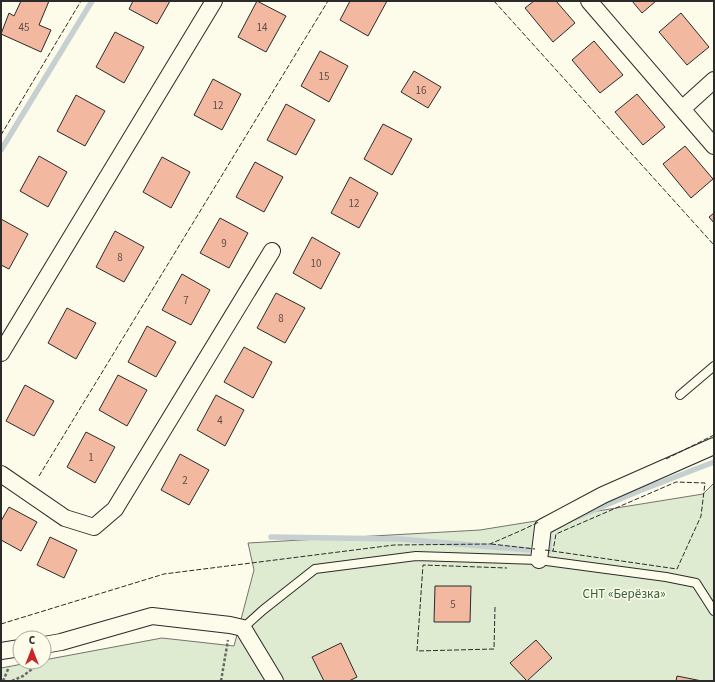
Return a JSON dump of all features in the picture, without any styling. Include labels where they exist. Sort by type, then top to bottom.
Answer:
[{"type":"street","points":[[1,353],[214,1]]},
{"type":"street","points":[[589,1],[714,146]]},
{"type":"street","points":[[682,109],[714,80]]},
{"type":"street","points":[[1,474],[65,518],[94,527],[115,509],[272,251]]},
{"type":"street","points":[[539,560],[543,527],[602,495],[714,446]]},
{"type":"street","points":[[52,644],[152,616],[237,626],[275,681]]},
{"type":"street","points":[[1,651],[12,649]]},
{"type":"lane","points":[[680,395],[714,366]]},
{"type":"lane","points":[[237,626],[263,610],[315,569],[416,556],[539,560],[666,577],[696,583],[714,611]]},
{"type":"path","points":[[221,681],[237,626]]},
{"type":"path","points":[[12,681],[23,676],[31,670]]},
{"type":"green space","name":"СНТ «Берёзка»","points":[[714,483],[714,681],[1,681],[1,668],[12,666],[12,670],[52,670],[52,659],[162,638],[234,646],[254,570],[248,543],[480,530],[703,494]]},
{"type":"building","points":[[21,1],[49,1],[39,25],[51,30],[41,52],[1,34],[9,13],[14,16]]},
{"type":"building","points":[[133,1],[170,1],[157,24],[129,9]]},
{"type":"building","points":[[257,1],[286,16],[266,52],[238,37]]},
{"type":"building","points":[[350,1],[387,1],[368,36],[340,20]]},
{"type":"building","points":[[534,1],[556,1],[575,23],[553,42],[525,8]]},
{"type":"building","points":[[632,1],[656,1],[642,13]]},
{"type":"building","points":[[681,13],[709,47],[687,65],[659,32]]},
{"type":"building","points":[[115,32],[144,47],[124,83],[96,67]]},
{"type":"building","points":[[594,41],[623,75],[600,93],[572,60]]},
{"type":"building","points":[[320,51],[348,66],[329,102],[301,86]]},
{"type":"building","points":[[414,71],[441,87],[428,108],[401,92]]},
{"type":"building","points":[[213,79],[241,94],[222,130],[194,115]]},
{"type":"building","points":[[637,94],[665,127],[643,145],[615,112]]},
{"type":"building","points":[[76,95],[105,111],[85,146],[57,131]]},
{"type":"building","points":[[286,104],[315,120],[296,155],[267,140]]},
{"type":"building","points":[[383,124],[412,139],[392,175],[364,159]]},
{"type":"building","points":[[685,146],[713,179],[691,198],[663,164]]},
{"type":"building","points":[[39,156],[67,172],[48,207],[20,191]]},
{"type":"building","points":[[162,157],[190,172],[171,208],[143,192]]},
{"type":"building","points":[[255,162],[283,177],[264,212],[236,197]]},
{"type":"building","points":[[350,177],[378,193],[359,228],[331,213]]},
{"type":"building","points":[[714,213],[714,223],[709,217]]},
{"type":"building","points":[[220,218],[248,233],[229,268],[200,253]]},
{"type":"building","points":[[1,219],[28,234],[9,269],[1,265]]},
{"type":"building","points":[[115,231],[144,247],[124,282],[96,267]]},
{"type":"building","points":[[312,237],[340,253],[321,289],[293,273]]},
{"type":"building","points":[[182,274],[210,290],[191,325],[162,310]]},
{"type":"building","points":[[276,293],[305,308],[285,343],[257,328]]},
{"type":"building","points":[[67,308],[96,323],[76,359],[48,343]]},
{"type":"building","points":[[147,326],[176,342],[156,377],[128,362]]},
{"type":"building","points":[[244,347],[272,362],[253,398],[224,382]]},
{"type":"building","points":[[118,375],[147,390],[127,426],[99,410]]},
{"type":"building","points":[[25,385],[54,401],[34,436],[6,421]]},
{"type":"building","points":[[216,395],[244,410],[225,446],[197,430]]},
{"type":"building","points":[[86,432],[115,447],[95,483],[67,467]]},
{"type":"building","points":[[180,454],[209,470],[189,505],[161,490]]},
{"type":"building","points":[[9,507],[37,522],[21,551],[1,540],[1,521]]},
{"type":"building","points":[[50,537],[77,550],[64,578],[37,565]]},
{"type":"building","points":[[435,586],[471,586],[470,622],[434,622]]},
{"type":"building","points":[[536,640],[552,658],[527,681],[510,663]]},
{"type":"building","points":[[341,643],[357,677],[349,681],[324,681],[312,657]]},
{"type":"building","points":[[677,676],[702,681],[676,681]]},
{"type":"waterway","points":[[1,150],[92,1]]},
{"type":"waterway","points":[[575,518],[714,462]]},
{"type":"waterway","points":[[271,537],[400,539],[529,550]]},
{"type":"waterway","points":[[549,538],[549,551]]},
{"type":"fence","points":[[1,135],[81,1]]},
{"type":"fence","points":[[39,476],[328,1]]},
{"type":"fence","points":[[494,1],[714,245]]},
{"type":"fence","points":[[666,459],[714,435]]},
{"type":"fence","points":[[545,550],[677,569],[701,516],[705,483],[676,482],[556,534],[553,551]]},
{"type":"fence","points":[[1,624],[164,574],[394,545],[490,544],[539,522]]},
{"type":"fence","points":[[491,544],[535,549]]},
{"type":"fence","points":[[495,607],[494,649],[417,651],[423,565],[507,568]]}]
